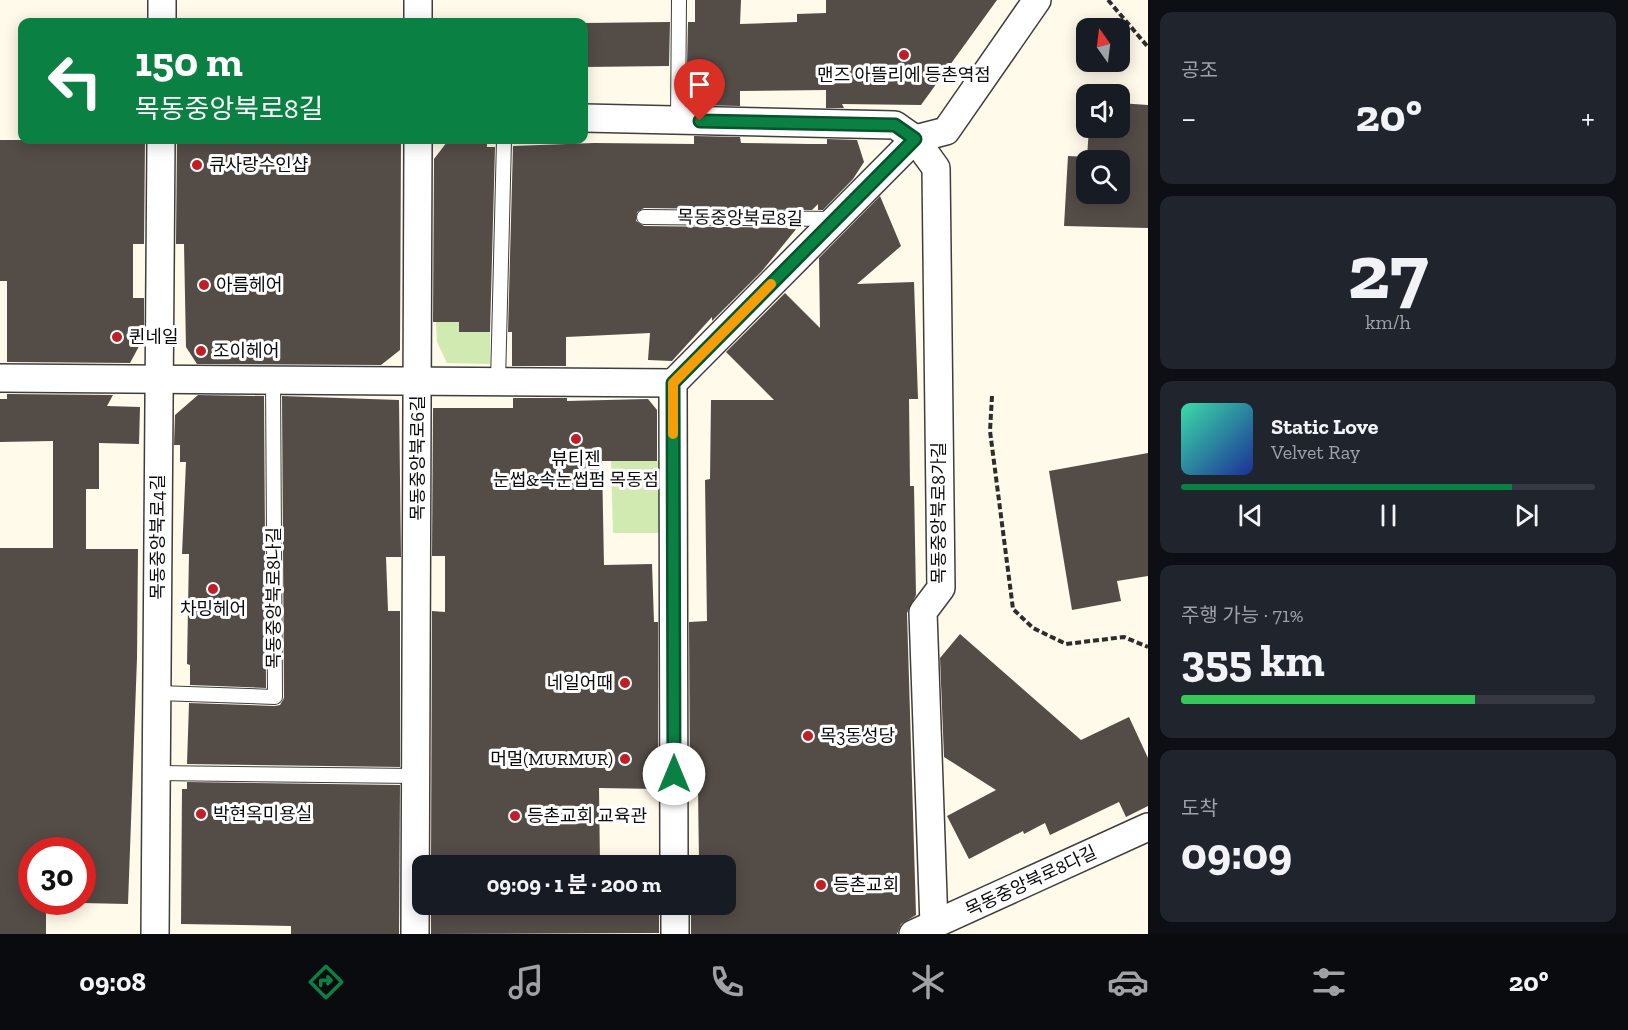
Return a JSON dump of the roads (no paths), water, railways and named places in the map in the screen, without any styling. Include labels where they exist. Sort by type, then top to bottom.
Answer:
[{"type":"street","points":[[162,0],[162,18]]},
{"type":"street","points":[[418,0],[418,18]]},
{"type":"street","points":[[588,118],[895,125],[915,139],[946,131],[1037,0]]},
{"type":"street","name":"목동중앙북로8길","points":[[673,383],[915,139]]},
{"type":"street","name":"목동중앙북로8가길","points":[[915,139],[936,168],[941,588],[923,612],[924,929]]},
{"type":"street","name":"목동중앙북로4길","points":[[155,934],[161,144]]},
{"type":"street","name":"목동중앙북로6길","points":[[415,934],[418,144]]},
{"type":"street","points":[[0,378],[673,383],[675,855]]},
{"type":"street","name":"목동중앙북로8다길","points":[[924,929],[1148,827]]},
{"type":"street","points":[[675,915],[675,934]]},
{"type":"lane","points":[[678,120],[679,0]]},
{"type":"lane","points":[[498,382],[504,144]]},
{"type":"lane","name":"목동중앙북로8길","points":[[644,217],[836,219]]},
{"type":"lane","name":"목동중앙북로8나길","points":[[157,693],[275,697],[273,380]]},
{"type":"lane","points":[[156,773],[416,776]]},
{"type":"place","name":"맨즈 아뜰리에 등촌역점","points":[[904,55]]},
{"type":"place","name":"큐사랑수인샵","points":[[197,165]]},
{"type":"place","name":"아름헤어","points":[[204,285]]},
{"type":"place","name":"퀸네일","points":[[117,337]]},
{"type":"place","name":"조이헤어","points":[[201,351]]},
{"type":"place","name":"뷰티젠 눈썹&속눈썹펌 목동점","points":[[576,439]]},
{"type":"place","name":"차밍헤어","points":[[213,589]]},
{"type":"place","name":"네일어때","points":[[625,683]]},
{"type":"place","name":"목3동성당","points":[[808,736]]},
{"type":"place","name":"머멀(MURMUR)","points":[[625,759]]},
{"type":"place","name":"박현옥미용실","points":[[201,814]]},
{"type":"place","name":"등촌교회 교육관","points":[[515,816]]},
{"type":"place","name":"등촌교회","points":[[821,885]]}]
